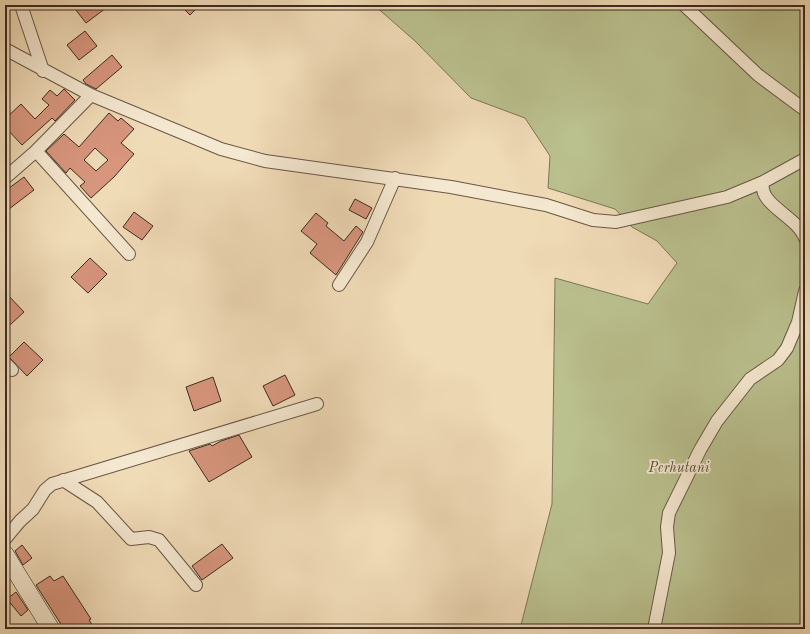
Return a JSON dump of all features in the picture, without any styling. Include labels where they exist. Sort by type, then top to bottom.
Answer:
[{"type":"street","points":[[21,5],[43,71]]},
{"type":"street","points":[[684,5],[758,75],[805,110]]},
{"type":"street","points":[[5,49],[43,71],[91,95],[221,149],[244,156],[265,161],[395,178],[546,205],[603,222],[616,222],[727,197],[763,182],[805,159]]},
{"type":"street","points":[[5,178],[36,151],[91,95]]},
{"type":"street","points":[[36,151],[129,254]]},
{"type":"street","points":[[339,285],[367,242],[395,178]]},
{"type":"street","points":[[763,182],[762,191],[768,200],[793,221],[805,238]]},
{"type":"street","points":[[654,629],[669,553],[667,527],[669,513],[700,450],[717,421],[750,379],[778,360],[787,348],[798,322],[805,291]]},
{"type":"street","points":[[5,539],[20,521],[33,509],[47,488],[63,480],[317,404]]},
{"type":"street","points":[[63,480],[97,502],[131,539],[149,537],[159,540],[196,585]]},
{"type":"street","points":[[5,554],[51,629]]},
{"type":"green space","name":"Perhutani","points":[[374,5],[805,5],[805,629],[520,629],[552,504],[555,278],[648,304],[677,263],[657,241],[632,227],[615,209],[548,188],[550,156],[525,118],[471,98],[415,41]]},
{"type":"building","points":[[72,5],[110,5],[86,23]]},
{"type":"building","points":[[180,5],[200,5],[190,15]]},
{"type":"building","points":[[85,31],[97,46],[79,60],[67,45]]},
{"type":"building","points":[[112,55],[122,67],[96,89],[86,84],[83,80]]},
{"type":"building","points":[[64,89],[75,100],[55,121],[52,118],[22,145],[5,127],[5,119],[21,104],[35,119],[49,105],[42,99],[50,90],[57,96]]},
{"type":"building","points":[[109,113],[118,121],[121,118],[134,129],[121,143],[134,154],[114,177],[91,198],[80,186],[85,182],[70,168],[66,173],[46,151],[64,134],[79,147]],"holes":[[[95,148],[108,160],[96,171],[84,160]]]},
{"type":"building","points":[[24,177],[34,190],[9,209],[5,204],[5,191]]},
{"type":"building","points":[[355,199],[372,208],[366,219],[349,210]]},
{"type":"building","points":[[134,212],[153,226],[142,240],[123,227]]},
{"type":"building","points":[[316,213],[328,223],[326,226],[344,241],[356,226],[363,232],[336,275],[310,253],[317,244],[301,231]]},
{"type":"building","points":[[90,258],[107,274],[88,293],[71,277]]},
{"type":"building","points":[[5,292],[24,312],[10,325],[5,319]]},
{"type":"building","points":[[24,342],[43,360],[27,376],[9,357]]},
{"type":"building","points":[[285,375],[295,395],[273,406],[263,386]]},
{"type":"building","points":[[213,377],[221,401],[194,411],[186,387]]},
{"type":"building","points":[[239,435],[252,457],[209,482],[189,451],[210,444],[212,446],[221,441]]},
{"type":"building","points":[[222,544],[233,558],[202,580],[192,566]]},
{"type":"building","points":[[22,545],[32,558],[23,565],[15,551]]},
{"type":"building","points":[[50,576],[54,581],[63,576],[91,619],[89,620],[95,629],[64,629],[36,585]]},
{"type":"building","points":[[16,592],[28,610],[21,616],[7,599]]}]
